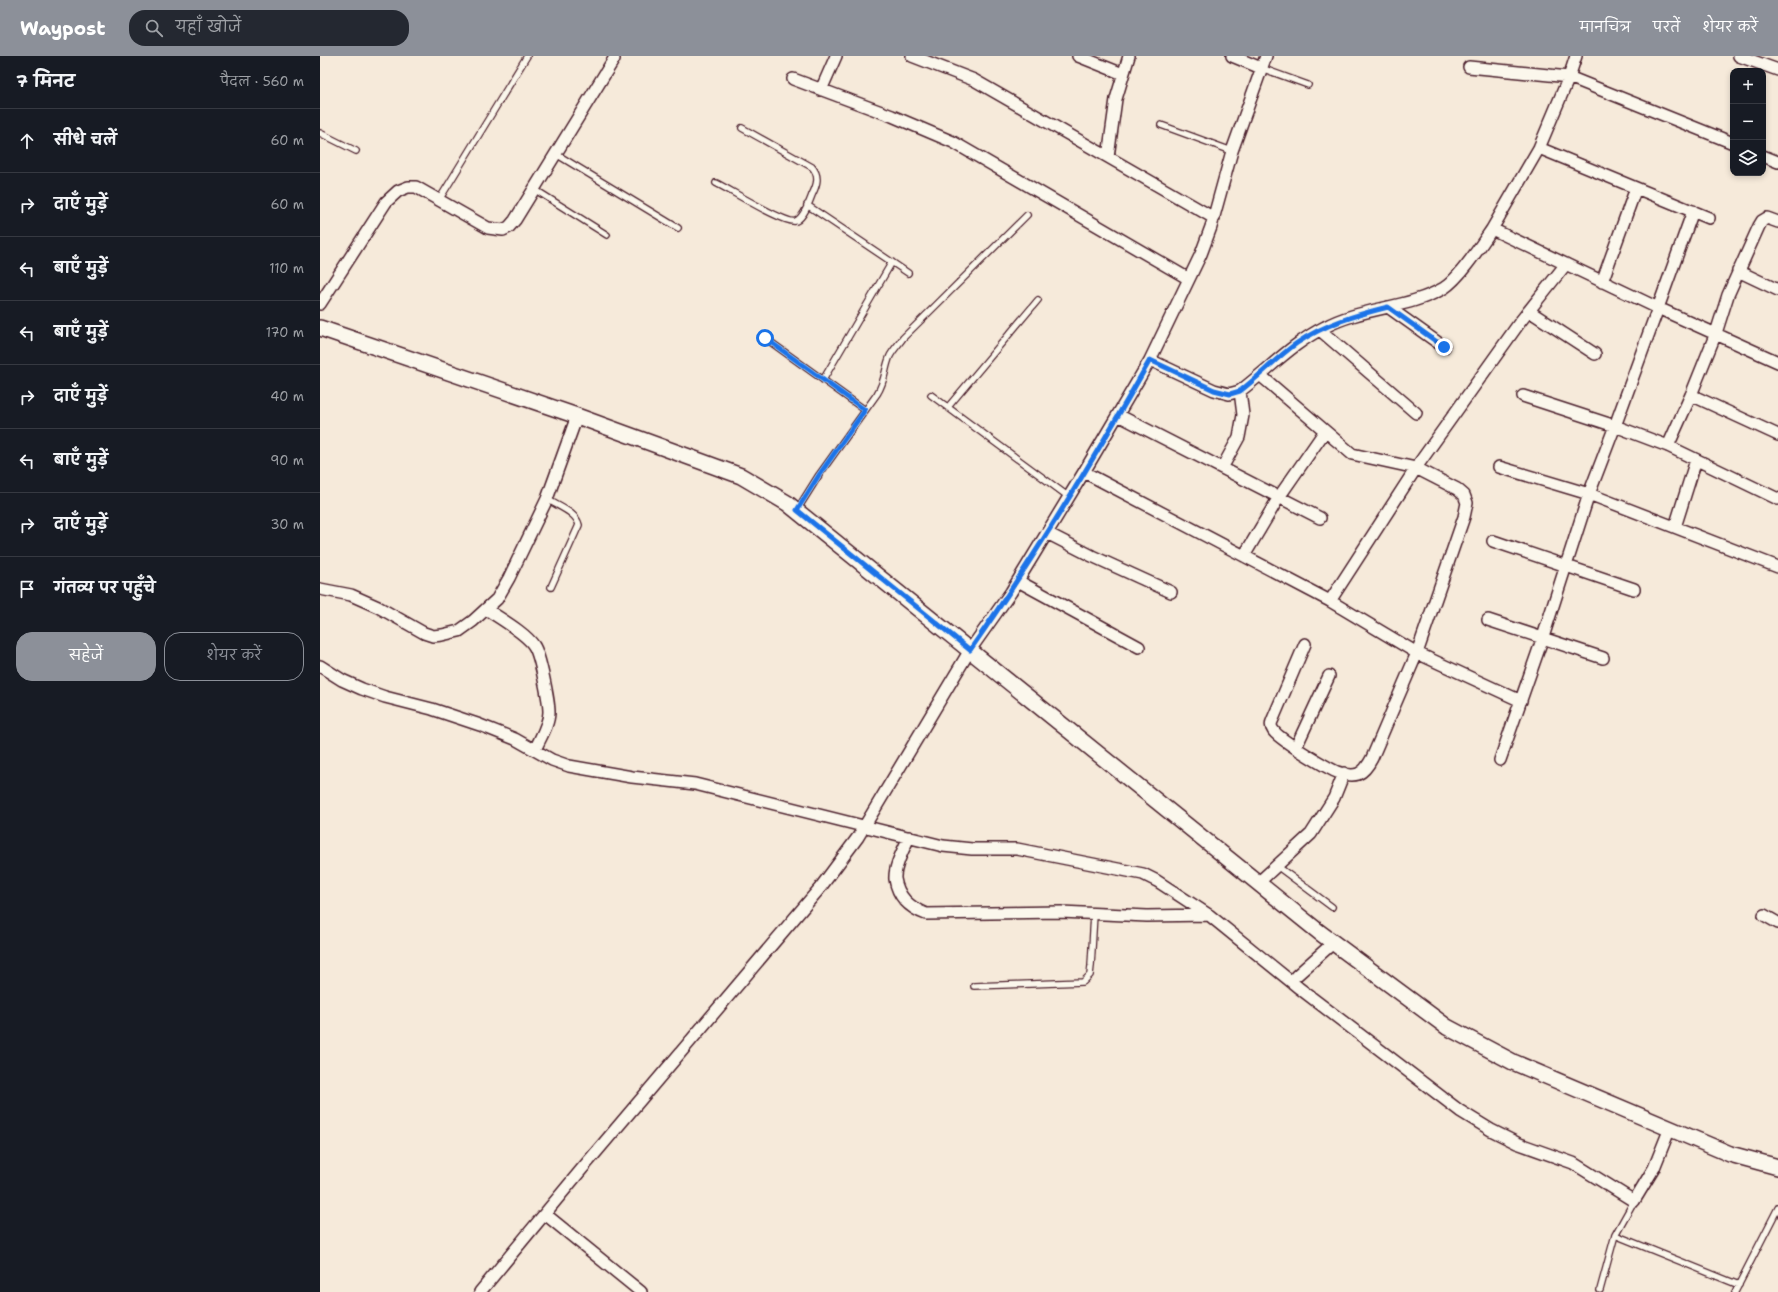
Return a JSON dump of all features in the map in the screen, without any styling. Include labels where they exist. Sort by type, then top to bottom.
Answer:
[{"type":"main road","points":[[320,328],[577,416],[741,476],[797,510],[1333,943],[1447,1026],[1513,1062],[1730,1154],[1778,1167]]},
{"type":"street","points":[[821,90],[836,56]]},
{"type":"street","points":[[912,56],[974,80],[1214,218]]},
{"type":"street","points":[[1078,56],[1123,74]]},
{"type":"street","points":[[1108,157],[1116,99],[1129,56]]},
{"type":"street","points":[[1232,56],[1262,68]]},
{"type":"street","points":[[480,1292],[820,888],[858,837],[970,650],[1018,581],[1150,360],[1201,254],[1214,218],[1232,151],[1266,56]]},
{"type":"street","points":[[1150,360],[1214,390],[1230,394],[1240,391],[1296,344],[1326,326],[1360,314],[1426,296],[1445,287],[1463,268],[1492,229],[1539,148],[1569,77],[1576,56]]},
{"type":"street","points":[[1739,56],[1778,70]]},
{"type":"street","points":[[320,304],[386,202],[398,191],[408,187],[416,187],[488,228],[503,230],[509,227],[515,220],[614,59]]},
{"type":"street","points":[[1469,67],[1569,77],[1730,142]]},
{"type":"street","points":[[793,80],[892,116],[953,142],[1189,279]]},
{"type":"street","points":[[1539,148],[1709,218]]},
{"type":"street","points":[[1766,157],[1778,162]]},
{"type":"street","points":[[1602,282],[1636,188]]},
{"type":"street","points":[[1500,760],[1543,637],[1589,494],[1693,211]]},
{"type":"street","points":[[1668,446],[1692,395],[1738,271],[1762,220],[1767,218],[1778,222]]},
{"type":"street","points":[[1492,229],[1602,282],[1778,362]]},
{"type":"street","points":[[1330,601],[1416,468],[1529,311],[1566,264]]},
{"type":"street","points":[[1738,271],[1778,290]]},
{"type":"street","points":[[1388,307],[1444,347]]},
{"type":"street","points":[[1529,311],[1595,354]]},
{"type":"street","points":[[1320,330],[1416,413]]},
{"type":"street","points":[[1260,375],[1352,454],[1416,468],[1457,489],[1464,495],[1467,503],[1464,517],[1417,653],[1372,758],[1364,770],[1358,774],[1344,774],[1338,772],[1275,733],[1271,725],[1305,644]]},
{"type":"street","points":[[1222,468],[1239,437],[1243,415],[1240,391]]},
{"type":"street","points":[[1692,395],[1778,436]]},
{"type":"street","points":[[1523,396],[1615,426],[1668,446],[1778,498]]},
{"type":"street","points":[[1118,415],[1320,518]]},
{"type":"street","points":[[320,589],[351,595],[424,633],[433,636],[459,631],[497,598],[509,578],[547,499],[577,416]]},
{"type":"street","points":[[1244,556],[1279,497],[1325,431]]},
{"type":"street","points":[[1675,527],[1696,460]]},
{"type":"street","points":[[1499,468],[1589,494],[1778,567]]},
{"type":"street","points":[[1084,472],[1330,601],[1417,653],[1521,701]]},
{"type":"street","points":[[1047,533],[1092,556],[1171,592]]},
{"type":"street","points":[[1493,541],[1634,590]]},
{"type":"street","points":[[1018,581],[1139,647]]},
{"type":"street","points":[[486,609],[528,640],[534,646],[540,658],[549,712],[535,750]]},
{"type":"street","points":[[1488,620],[1603,658]]},
{"type":"street","points":[[320,666],[342,680],[362,689],[385,697],[432,709],[480,725],[515,739],[552,760],[569,766],[632,777],[695,784],[864,825],[943,846],[1018,849],[1143,874],[1157,880],[1209,915],[1300,988],[1460,1111],[1491,1130],[1517,1143],[1573,1163],[1634,1201],[1654,1168],[1670,1128]]},
{"type":"street","points":[[1296,747],[1329,676]]},
{"type":"street","points":[[1258,883],[1311,834],[1334,798],[1344,774]]},
{"type":"street","points":[[909,837],[897,867],[895,878],[904,899],[914,910],[926,914],[944,915],[1061,912],[1148,916],[1209,915]]},
{"type":"street","points":[[1764,915],[1778,923]]},
{"type":"street","points":[[1296,976],[1333,943]]},
{"type":"street","points":[[545,1214],[641,1292]]},
{"type":"lane","points":[[439,200],[527,56]]},
{"type":"lane","points":[[1262,68],[1308,85]]},
{"type":"lane","points":[[1161,125],[1232,151]]},
{"type":"lane","points":[[716,183],[780,218],[792,222],[797,220],[808,205],[818,179],[816,171],[807,164],[742,128]]},
{"type":"lane","points":[[320,133],[356,151]]},
{"type":"lane","points":[[556,154],[678,228]]},
{"type":"lane","points":[[534,189],[608,235]]},
{"type":"lane","points":[[808,205],[908,273]]},
{"type":"lane","points":[[797,510],[819,475],[884,384],[890,356],[903,338],[1027,215]]},
{"type":"lane","points":[[823,380],[892,262]]},
{"type":"lane","points":[[948,408],[1038,300]]},
{"type":"lane","points":[[765,338],[865,410]]},
{"type":"lane","points":[[931,395],[1069,497]]},
{"type":"lane","points":[[547,499],[573,515],[578,520],[579,525],[551,587]]},
{"type":"lane","points":[[1277,866],[1332,907]]},
{"type":"lane","points":[[974,986],[1083,982],[1090,974],[1094,914]]},
{"type":"lane","points":[[1600,1290],[1615,1235],[1634,1201]]},
{"type":"lane","points":[[1735,1292],[1778,1208]]},
{"type":"lane","points":[[1615,1235],[1739,1285]]},
{"type":"route","points":[[765,338],[865,410],[819,475],[797,510],[970,650],[1018,581],[1108,433],[1150,360],[1214,390],[1230,394],[1240,391],[1296,344],[1326,326],[1360,314],[1388,307],[1444,347]]}]
